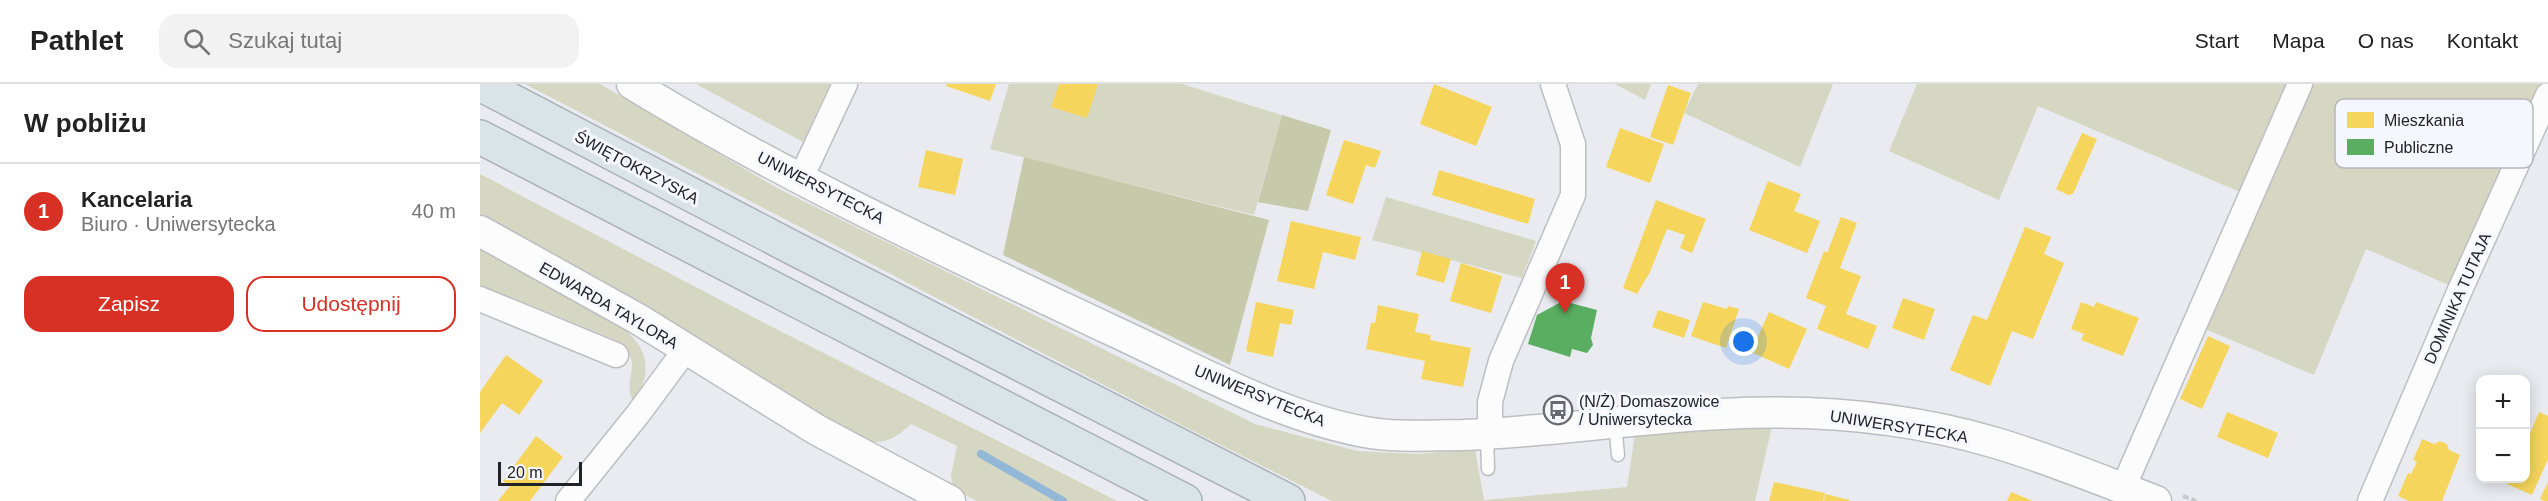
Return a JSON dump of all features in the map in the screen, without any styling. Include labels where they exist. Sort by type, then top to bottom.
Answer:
[{"type":"highway","name":"ŚWIĘTOKRZYSKA","points":[[480,84],[795,249],[1288,501]]},
{"type":"highway","points":[[480,137],[1185,501]]},
{"type":"street","name":"UNIWERSYTECKA","points":[[632,84],[801,178],[977,266],[1283,408],[1367,433],[1411,436],[1488,434],[1724,414],[1769,413],[1858,417],[1931,428],[1993,442],[2156,501]]},
{"type":"street","points":[[801,178],[845,84]]},
{"type":"street","points":[[1488,434],[1490,402],[1501,361],[1573,195],[1573,144],[1552,84]]},
{"type":"street","points":[[2123,488],[2300,84]]},
{"type":"street","name":"DOMINIKA TUTAJA","points":[[2533,128],[2548,95]]},
{"type":"street","name":"DOMINIKA TUTAJA","points":[[2370,501],[2515,168]]},
{"type":"street","name":"EDWARDA TAYLORA","points":[[480,231],[638,319],[736,382],[818,430],[950,501]]},
{"type":"street","points":[[480,300],[616,355]]},
{"type":"street","points":[[568,501],[686,350]]},
{"type":"lane","points":[[1615,423],[1618,455]]},
{"type":"lane","points":[[1488,434],[1488,469]]},
{"type":"green space","points":[[525,84],[600,84],[779,189],[1255,424],[1357,451],[1417,454],[1475,449],[1484,500],[1627,487],[1635,434],[1772,426],[1755,501],[1332,501]]},
{"type":"green space","points":[[696,84],[830,84],[803,142]]},
{"type":"green space","points":[[1009,84],[1182,84],[1282,115],[1254,215],[990,149]]},
{"type":"green space","points":[[1615,84],[1651,84],[1645,100]]},
{"type":"green space","points":[[1698,84],[1833,84],[1800,167],[1684,113]]},
{"type":"green space","points":[[1917,84],[2288,84],[2240,192],[2038,106],[1999,200],[1889,151]]},
{"type":"green space","points":[[2314,84],[2548,84],[2533,119],[2533,99],[2335,99],[2335,168],[2512,168],[2460,290],[2366,249],[2314,375],[2205,329]]},
{"type":"green space","points":[[1282,115],[1331,130],[1308,211],[1258,202]]},
{"type":"green space","points":[[1024,157],[1269,220],[1230,365],[1003,255]]},
{"type":"green space","points":[[480,174],[774,328],[1117,501],[977,501],[953,489],[951,475],[957,446],[911,424],[890,439],[877,442],[863,441],[618,289],[480,214]]},
{"type":"green space","points":[[1386,197],[1536,241],[1522,278],[1372,240]]},
{"type":"green space","points":[[480,247],[622,327],[631,335],[642,352],[646,371],[640,391],[633,401],[630,392],[632,362],[623,347],[611,338],[480,285]]},
{"type":"building: Mieszkania","points":[[946,84],[996,84],[990,101],[946,86]]},
{"type":"building: Mieszkania","points":[[1059,84],[1098,84],[1087,118],[1051,107]]},
{"type":"building: Mieszkania","points":[[1434,84],[1492,107],[1476,146],[1420,124]]},
{"type":"building: Mieszkania","points":[[1668,85],[1691,93],[1673,145],[1650,137]]},
{"type":"building: Mieszkania","points":[[1620,128],[1664,144],[1650,183],[1606,167]]},
{"type":"building: Mieszkania","points":[[2082,133],[2097,139],[2073,194],[2068,195],[2056,189]]},
{"type":"building: Mieszkania","points":[[1344,140],[1381,151],[1375,168],[1366,165],[1353,204],[1326,195]]},
{"type":"building: Mieszkania","points":[[926,150],[963,159],[955,195],[918,187]]},
{"type":"building: Mieszkania","points":[[1439,170],[1535,199],[1528,224],[1432,195]]},
{"type":"building: Mieszkania","points":[[1768,181],[1801,194],[1794,211],[1820,221],[1807,253],[1749,230]]},
{"type":"building: Mieszkania","points":[[1656,200],[1706,219],[1692,253],[1680,248],[1685,235],[1667,229],[1650,272],[1637,294],[1623,288]]},
{"type":"building: Mieszkania","points":[[1841,217],[1857,223],[1840,268],[1861,276],[1846,314],[1877,326],[1868,349],[1817,329],[1826,306],[1806,298],[1824,251],[1827,253]]},
{"type":"building: Mieszkania","points":[[1291,221],[1361,237],[1355,260],[1323,252],[1314,289],[1277,281]]},
{"type":"building: Mieszkania","points":[[2025,227],[2051,237],[2044,254],[2064,263],[2033,339],[2012,331],[1990,386],[1950,370],[1973,315],[1987,320]]},
{"type":"building: Mieszkania","points":[[1422,251],[1451,259],[1444,283],[1416,275]]},
{"type":"building: Mieszkania","points":[[1461,263],[1502,276],[1491,313],[1450,301]]},
{"type":"building: Mieszkania","points":[[1903,298],[1935,309],[1924,340],[1892,328]]},
{"type":"building: Mieszkania","points":[[1256,302],[1294,310],[1291,325],[1280,323],[1273,357],[1246,351]]},
{"type":"building: Mieszkania","points":[[1703,302],[1727,309],[1728,306],[1739,309],[1726,348],[1691,336]]},
{"type":"building: Mieszkania","points":[[2081,302],[2094,307],[2096,302],[2139,318],[2123,356],[2081,340],[2084,334],[2071,329]]},
{"type":"building: Mieszkania","points":[[1378,305],[1419,314],[1415,332],[1431,335],[1430,340],[1471,348],[1463,387],[1421,379],[1425,361],[1366,349],[1371,323],[1375,323]]},
{"type":"building: Mieszkania","points":[[1658,310],[1690,320],[1684,338],[1652,327]]},
{"type":"building: Mieszkania","points":[[1769,312],[1807,329],[1789,369],[1751,352]]},
{"type":"building: Mieszkania","points":[[2208,336],[2230,346],[2202,409],[2180,399]]},
{"type":"building: Mieszkania","points":[[506,355],[543,381],[519,415],[502,403],[480,433],[480,392]]},
{"type":"building: Mieszkania","points":[[2227,412],[2278,433],[2268,458],[2217,437]]},
{"type":"building: Mieszkania","points":[[2539,412],[2548,416],[2548,459],[2532,495],[2507,484],[2530,483],[2530,433]]},
{"type":"building: Mieszkania","points":[[536,436],[563,457],[530,501],[498,501],[510,486],[503,481]]},
{"type":"building: Mieszkania","points":[[2422,439],[2434,444],[2440,441],[2447,444],[2449,450],[2460,455],[2442,501],[2409,501],[2398,496],[2408,473],[2411,474],[2417,462],[2413,460]]},
{"type":"building: Mieszkania","points":[[1774,482],[1825,493],[1823,501],[1769,501]]},
{"type":"building: Mieszkania","points":[[2548,482],[2548,501],[2545,501],[2540,499]]},
{"type":"building: Mieszkania","points":[[2011,492],[2033,501],[2007,501]]},
{"type":"building: Mieszkania","points":[[1825,494],[1850,500],[1850,501],[1824,501]]},
{"type":"building: Publiczne","points":[[1563,301],[1597,310],[1591,338],[1593,345],[1587,353],[1572,349],[1570,357],[1528,344],[1537,315]]},
{"type":"waterway","points":[[981,454],[1063,501]]},
{"type":"place","name":"Kancelaria","points":[[1565,313]]},
{"type":"place","name":"(N/Ż) Domaszowice / Uniwersytecka","points":[[1558,410]]}]
